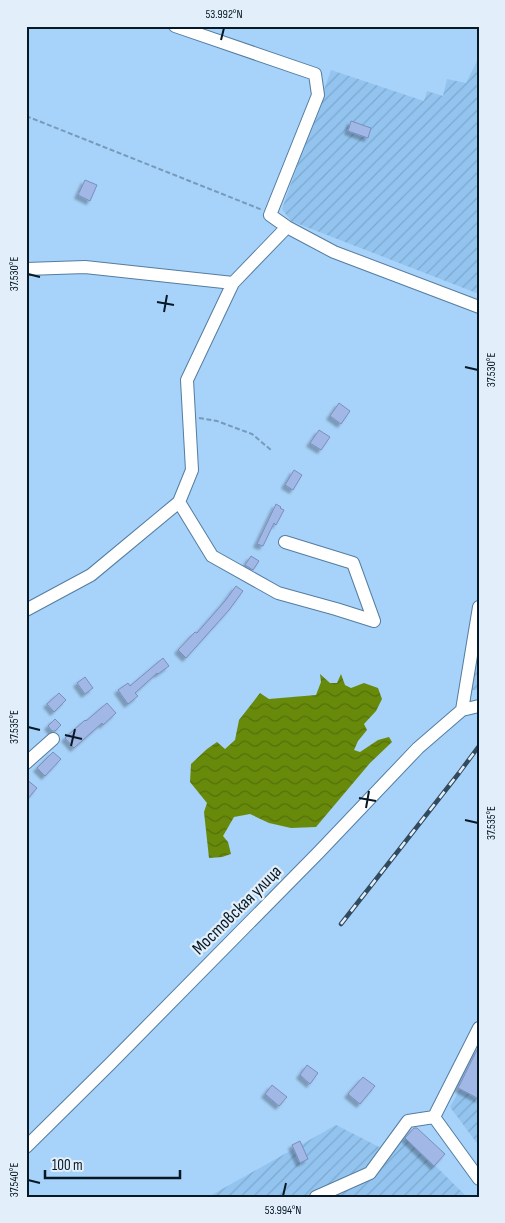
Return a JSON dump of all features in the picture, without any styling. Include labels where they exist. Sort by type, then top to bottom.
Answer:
[{"type":"street","points":[[175,26],[315,74],[318,95],[270,215],[287,227],[334,252],[479,307]]},
{"type":"street","points":[[26,610],[91,575],[179,502],[192,470],[187,380],[233,283],[287,227]]},
{"type":"street","points":[[26,269],[85,267],[233,283]]},
{"type":"street","points":[[179,502],[212,556],[278,593],[374,620],[353,563],[285,542]]},
{"type":"street","points":[[462,710],[479,607]]},
{"type":"street","name":"Мостовская улица","points":[[26,1147],[319,852],[418,748],[462,710],[479,706]]},
{"type":"street","points":[[26,763],[53,739]]},
{"type":"street","points":[[434,1117],[479,1028]]},
{"type":"street","points":[[434,1117],[479,1179]]},
{"type":"street","points":[[316,1197],[370,1173],[408,1121],[434,1117]]},
{"type":"path","points":[[26,116],[246,203],[270,215]]},
{"type":"path","points":[[189,417],[217,421],[252,434],[271,450]]},
{"type":"shaded area","points":[[479,57],[479,294],[291,221],[282,209],[331,70],[424,101],[427,91],[443,96],[447,79],[466,83]]},
{"type":"shaded area","points":[[479,621],[479,690],[467,690]]},
{"type":"shaded area","points":[[479,1056],[479,1146],[450,1107]]},
{"type":"shaded area","points":[[336,1125],[389,1152],[404,1135],[465,1195],[463,1197],[208,1197]]},
{"type":"water","points":[[320,674],[330,683],[337,683],[341,674],[345,685],[351,688],[364,683],[378,688],[382,699],[376,711],[364,724],[367,730],[358,741],[354,750],[360,752],[378,740],[389,737],[392,742],[370,763],[316,827],[291,828],[269,823],[250,814],[234,817],[223,836],[228,842],[231,854],[209,858],[204,812],[207,803],[190,782],[191,764],[217,742],[225,749],[235,740],[239,720],[260,693],[269,699],[316,695],[321,682]]},
{"type":"building","points":[[351,121],[371,128],[368,138],[348,131]]},
{"type":"building","points":[[85,180],[97,185],[90,201],[78,195]]},
{"type":"building","points":[[339,403],[350,411],[341,424],[330,416]]},
{"type":"building","points":[[319,430],[330,437],[321,450],[310,443]]},
{"type":"building","points":[[294,470],[302,475],[293,490],[285,485]]},
{"type":"building","points":[[276,504],[284,510],[276,525],[274,523],[263,546],[257,544]]},
{"type":"building","points":[[251,556],[259,561],[253,570],[245,565]]},
{"type":"building","points":[[236,586],[243,591],[229,610],[186,658],[178,650],[195,632],[197,633]]},
{"type":"building","points":[[163,658],[169,666],[157,673],[135,693],[138,696],[128,704],[118,690],[128,683],[130,686]]},
{"type":"building","points":[[85,677],[93,688],[85,694],[77,683]]},
{"type":"building","points":[[59,693],[66,700],[54,712],[47,704]]},
{"type":"building","points":[[107,703],[116,713],[74,748],[65,738]]},
{"type":"building","points":[[55,719],[61,725],[55,731],[52,731],[48,726]]},
{"type":"building","points":[[53,752],[61,759],[45,776],[37,768]]},
{"type":"building","points":[[26,779],[37,788],[26,801]]},
{"type":"building","points":[[479,1046],[479,1099],[458,1088]]},
{"type":"building","points":[[307,1065],[318,1073],[310,1084],[300,1075]]},
{"type":"building","points":[[363,1077],[375,1086],[360,1104],[348,1094]]},
{"type":"building","points":[[272,1085],[287,1097],[279,1106],[265,1094]]},
{"type":"building","points":[[414,1128],[417,1128],[445,1154],[434,1166],[405,1138]]},
{"type":"building","points":[[300,1141],[308,1159],[300,1163],[292,1145]]},
{"type":"railway","points":[[341,924],[479,746]]}]
